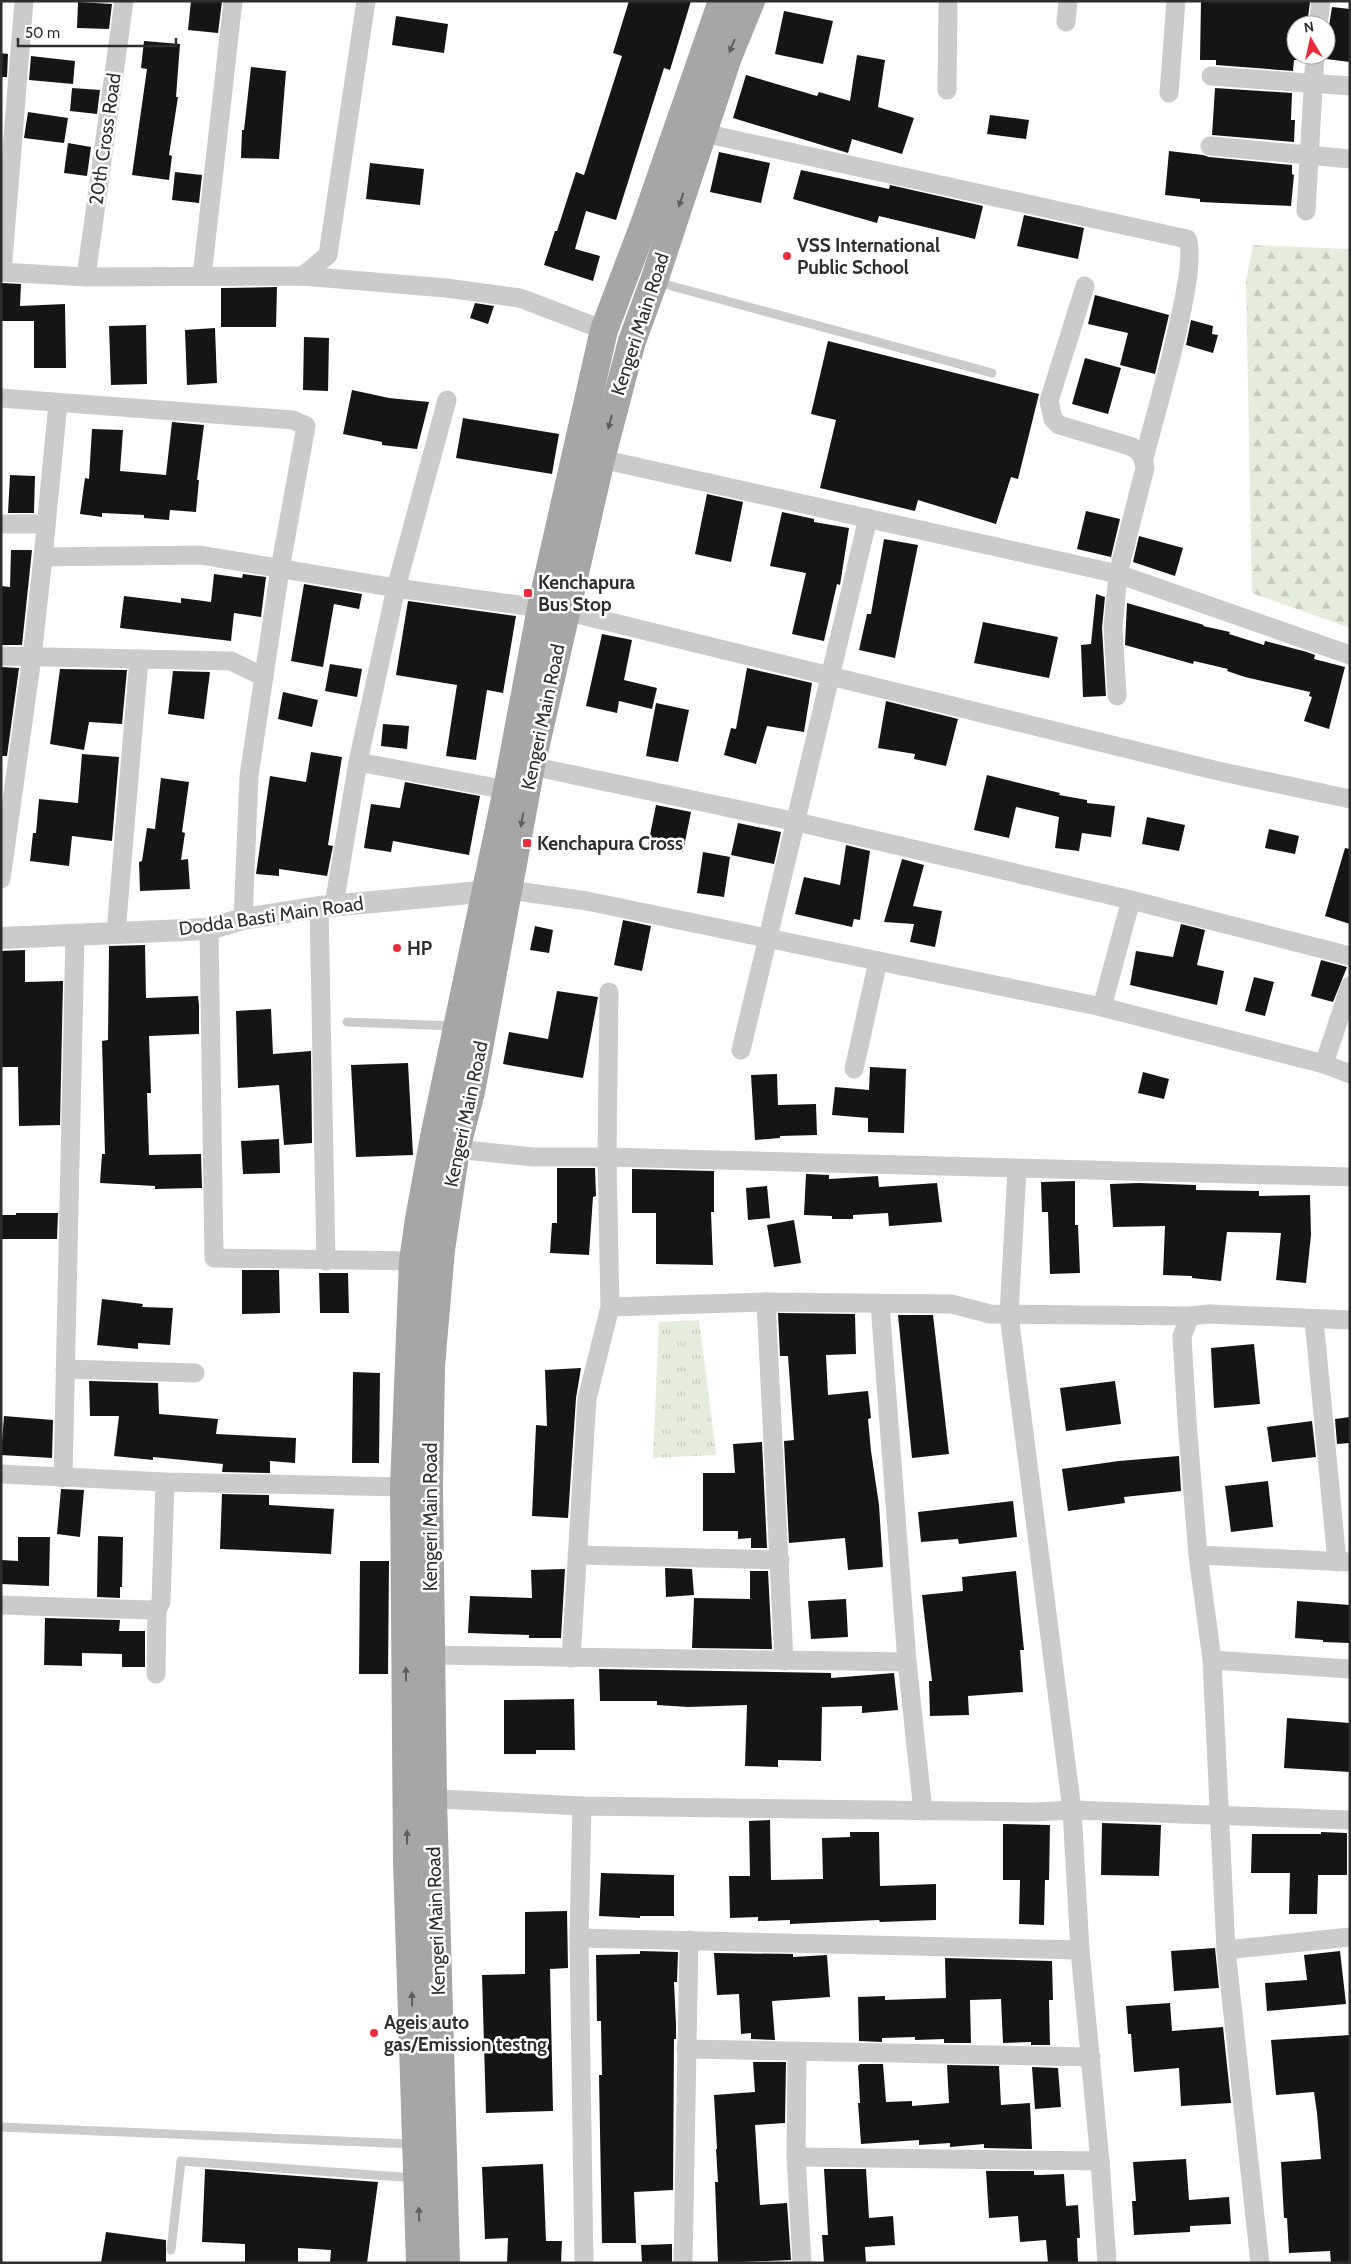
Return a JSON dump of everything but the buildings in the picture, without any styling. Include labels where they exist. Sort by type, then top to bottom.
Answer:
[{"type":"main road","name":"Kengeri Main Road","points":[[446,2263],[404,1487],[413,1261],[418,1219],[456,1027],[497,891],[531,766],[553,609],[604,330],[645,222],[722,1]]},
{"type":"main road","name":"Kengeri Main Road","points":[[420,2263],[408,1870],[420,1798],[431,1655],[429,1487],[431,1366],[441,1250],[456,1148],[471,1092],[497,891],[507,790],[553,609],[600,459],[632,341],[654,281],[728,57],[751,1]]},
{"type":"street","points":[[24,1],[2,272],[86,277],[303,276],[446,288],[520,298],[604,330]]},
{"type":"street","name":"20th Cross Road","points":[[86,277],[124,1]]},
{"type":"street","points":[[202,276],[233,1]]},
{"type":"street","points":[[303,276],[328,255],[366,1]]},
{"type":"street","points":[[946,90],[948,1]]},
{"type":"street","points":[[1066,22],[1068,1]]},
{"type":"street","points":[[1169,93],[1176,1]]},
{"type":"street","points":[[1319,15],[1321,1]]},
{"type":"street","points":[[1306,211],[1314,65]]},
{"type":"street","points":[[1211,76],[1350,86]]},
{"type":"street","points":[[703,133],[1187,239],[1191,247],[1190,259],[1180,322],[1144,458],[1145,468],[1118,574],[1113,627],[1117,696]]},
{"type":"street","points":[[1210,146],[1350,159]]},
{"type":"street","points":[[1085,286],[1049,402],[1052,419],[1059,426],[1130,446],[1138,450],[1144,458]]},
{"type":"street","points":[[1,398],[294,420],[306,426],[280,569],[248,776],[243,919]]},
{"type":"street","points":[[326,1261],[327,906],[396,588],[447,400]]},
{"type":"street","points":[[1,879],[32,657],[58,403]]},
{"type":"street","points":[[600,459],[1118,574],[1350,656]]},
{"type":"street","points":[[741,1050],[832,676],[868,518]]},
{"type":"street","points":[[1,524],[46,524]]},
{"type":"street","points":[[43,557],[200,554],[396,588],[553,609],[1218,771],[1350,799]]},
{"type":"street","points":[[1,656],[231,661],[264,677]]},
{"type":"street","points":[[116,933],[140,659]]},
{"type":"street","points":[[358,762],[507,790]]},
{"type":"street","points":[[531,766],[797,822],[1131,900],[1350,956]]},
{"type":"street","points":[[497,891],[587,901],[1102,1007],[1324,1064],[1350,1074]]},
{"type":"street","name":"Dodda Basti Main Road","points":[[1,938],[209,929],[243,919],[327,906],[497,891]]},
{"type":"street","points":[[1102,1007],[1131,900]]},
{"type":"street","points":[[209,929],[214,1258],[413,1261]]},
{"type":"street","points":[[62,1478],[75,935]]},
{"type":"street","points":[[854,1069],[878,961]]},
{"type":"street","points":[[1324,1064],[1350,986]]},
{"type":"street","points":[[572,1658],[587,1399],[610,1307],[607,1157],[609,992]]},
{"type":"street","points":[[456,1148],[533,1157],[607,1157],[1350,1177]]},
{"type":"street","points":[[1018,1169],[1010,1314],[1072,1810],[1080,1950],[1100,2161],[1107,2263]]},
{"type":"street","points":[[610,1307],[766,1302],[952,1304],[990,1314],[1190,1316],[1209,1314],[1350,1320]]},
{"type":"street","points":[[766,1302],[784,1661]]},
{"type":"street","points":[[880,1304],[907,1662],[923,1811]]},
{"type":"street","points":[[1190,1316],[1182,1336],[1198,1555],[1212,1660],[1226,1950],[1260,2263]]},
{"type":"street","points":[[1198,1555],[1344,1562],[1314,1319]]},
{"type":"street","points":[[65,1369],[195,1374]]},
{"type":"street","points":[[1,1474],[165,1482],[404,1487]]},
{"type":"street","points":[[1,1605],[148,1610],[156,1608],[161,1602],[165,1482]]},
{"type":"street","points":[[577,1555],[780,1560]]},
{"type":"street","points":[[156,1608],[156,1674]]},
{"type":"street","points":[[431,1655],[907,1662]]},
{"type":"street","points":[[1212,1660],[1350,1669]]},
{"type":"street","points":[[420,1798],[582,1806],[1033,1812],[1072,1810],[1350,1820]]},
{"type":"street","points":[[582,1806],[579,1938],[584,2263]]},
{"type":"street","points":[[1226,1950],[1350,1937]]},
{"type":"street","points":[[579,1938],[1080,1950]]},
{"type":"street","points":[[683,2263],[689,1940]]},
{"type":"street","points":[[686,2049],[1091,2057]]},
{"type":"street","points":[[797,2051],[796,2156],[802,2263]]},
{"type":"street","points":[[796,2156],[1100,2161]]},
{"type":"lane","points":[[654,281],[992,373]]},
{"type":"lane","points":[[347,1022],[456,1027]]},
{"type":"lane","points":[[1,2127],[416,2144]]},
{"type":"lane","points":[[171,2250],[181,2161],[418,2178]]},
{"type":"green space","points":[[1253,245],[1350,249],[1350,628],[1252,593],[1246,281]]},
{"type":"green space","points":[[699,1320],[716,1455],[653,1458],[659,1322]]},
{"type":"place","name":"VSS International Public School","points":[[787,256]]},
{"type":"place","name":"Kenchapura Bus Stop","points":[[528,593]]},
{"type":"place","name":"Kenchapura Cross","points":[[527,843]]},
{"type":"place","name":"HP","points":[[397,948]]},
{"type":"place","name":"Ageis auto gas/Emission testng","points":[[374,2033]]}]
